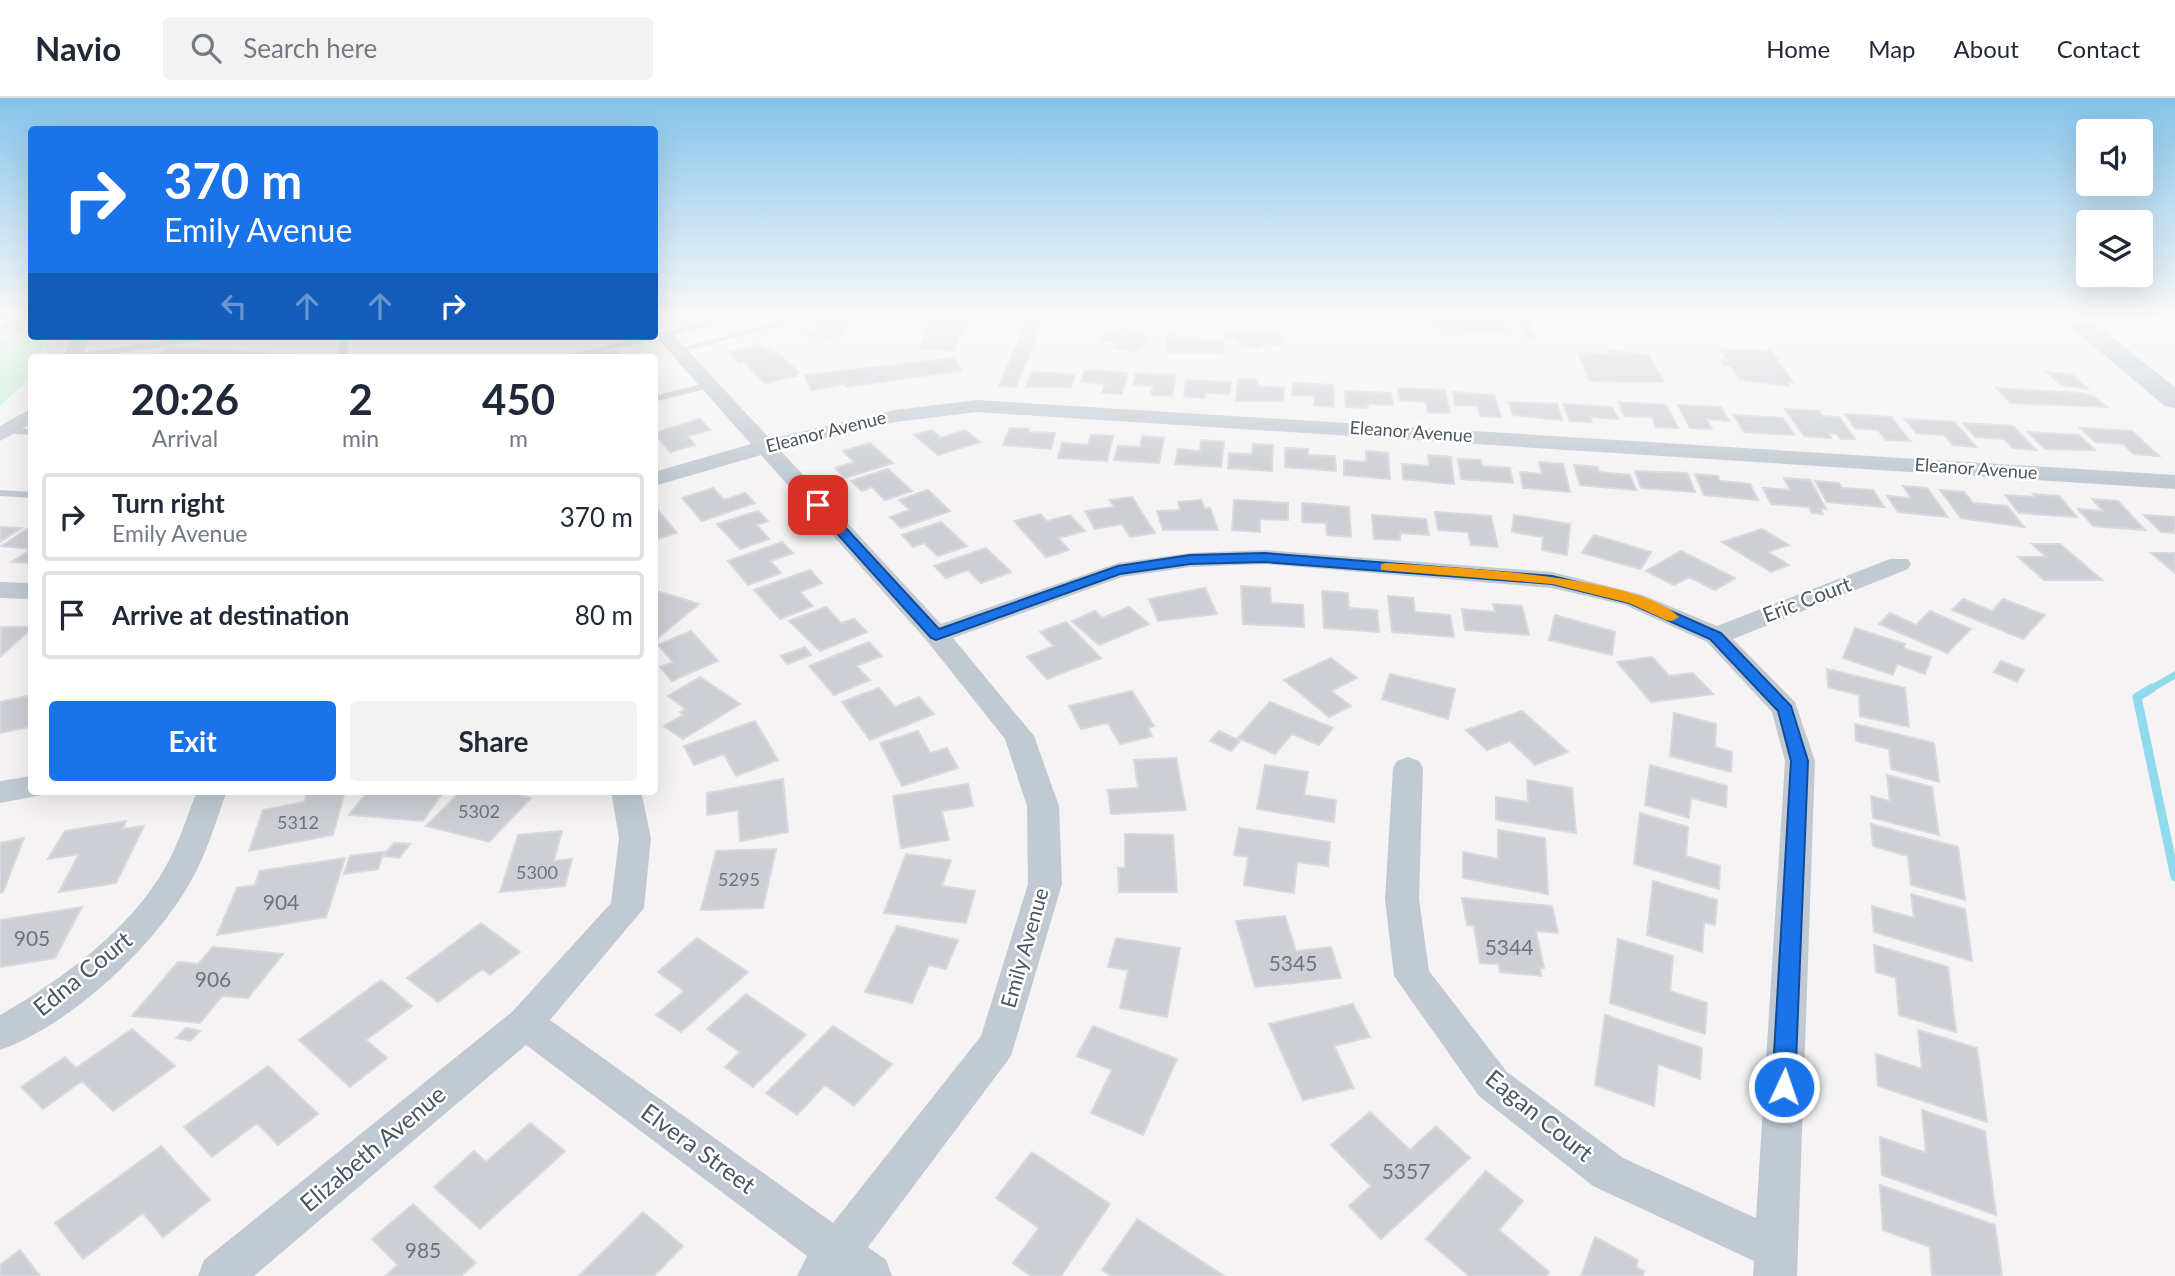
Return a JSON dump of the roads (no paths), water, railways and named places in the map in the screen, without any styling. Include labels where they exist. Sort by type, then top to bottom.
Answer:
[{"type":"street","name":"Emily Avenue","points":[[699,373],[936,635],[1018,736],[1043,806],[1045,884],[998,1044],[828,1264]]},
{"type":"street","points":[[2141,373],[2175,400]]},
{"type":"street","name":"Eleanor Avenue","points":[[658,478],[866,419],[928,409],[977,407],[2175,482]]},
{"type":"street","points":[[3,433],[28,417]]},
{"type":"street","points":[[936,635],[1118,570],[1190,560],[1265,557],[1552,580],[1634,600],[1716,636],[1785,709],[1800,761],[1775,1263]]},
{"type":"street","name":"Eric Court","points":[[1716,636],[1899,564]]},
{"type":"street","points":[[0,590],[28,591]]},
{"type":"street","name":"Eagan Court","points":[[1408,768],[1402,899],[1412,976],[1493,1084],[1608,1172],[1775,1263]]},
{"type":"street","points":[[0,792],[28,788]]},
{"type":"street","name":"Edna Court","points":[[0,1034],[25,1021],[128,942],[178,875],[210,795]]},
{"type":"street","name":"Elizabeth Avenue","points":[[220,1276],[525,1023],[627,908],[635,838],[627,795]]},
{"type":"street","name":"Elvera Street","points":[[525,1023],[828,1264],[870,1276]]},
{"type":"lane","points":[[658,399],[710,385]]},
{"type":"lane","points":[[3,433],[28,432]]},
{"type":"lane","points":[[0,493],[28,495]]},
{"type":"waterway","points":[[2149,690],[2175,675]]},
{"type":"waterway","points":[[2152,688],[2137,697],[2175,877]]}]
